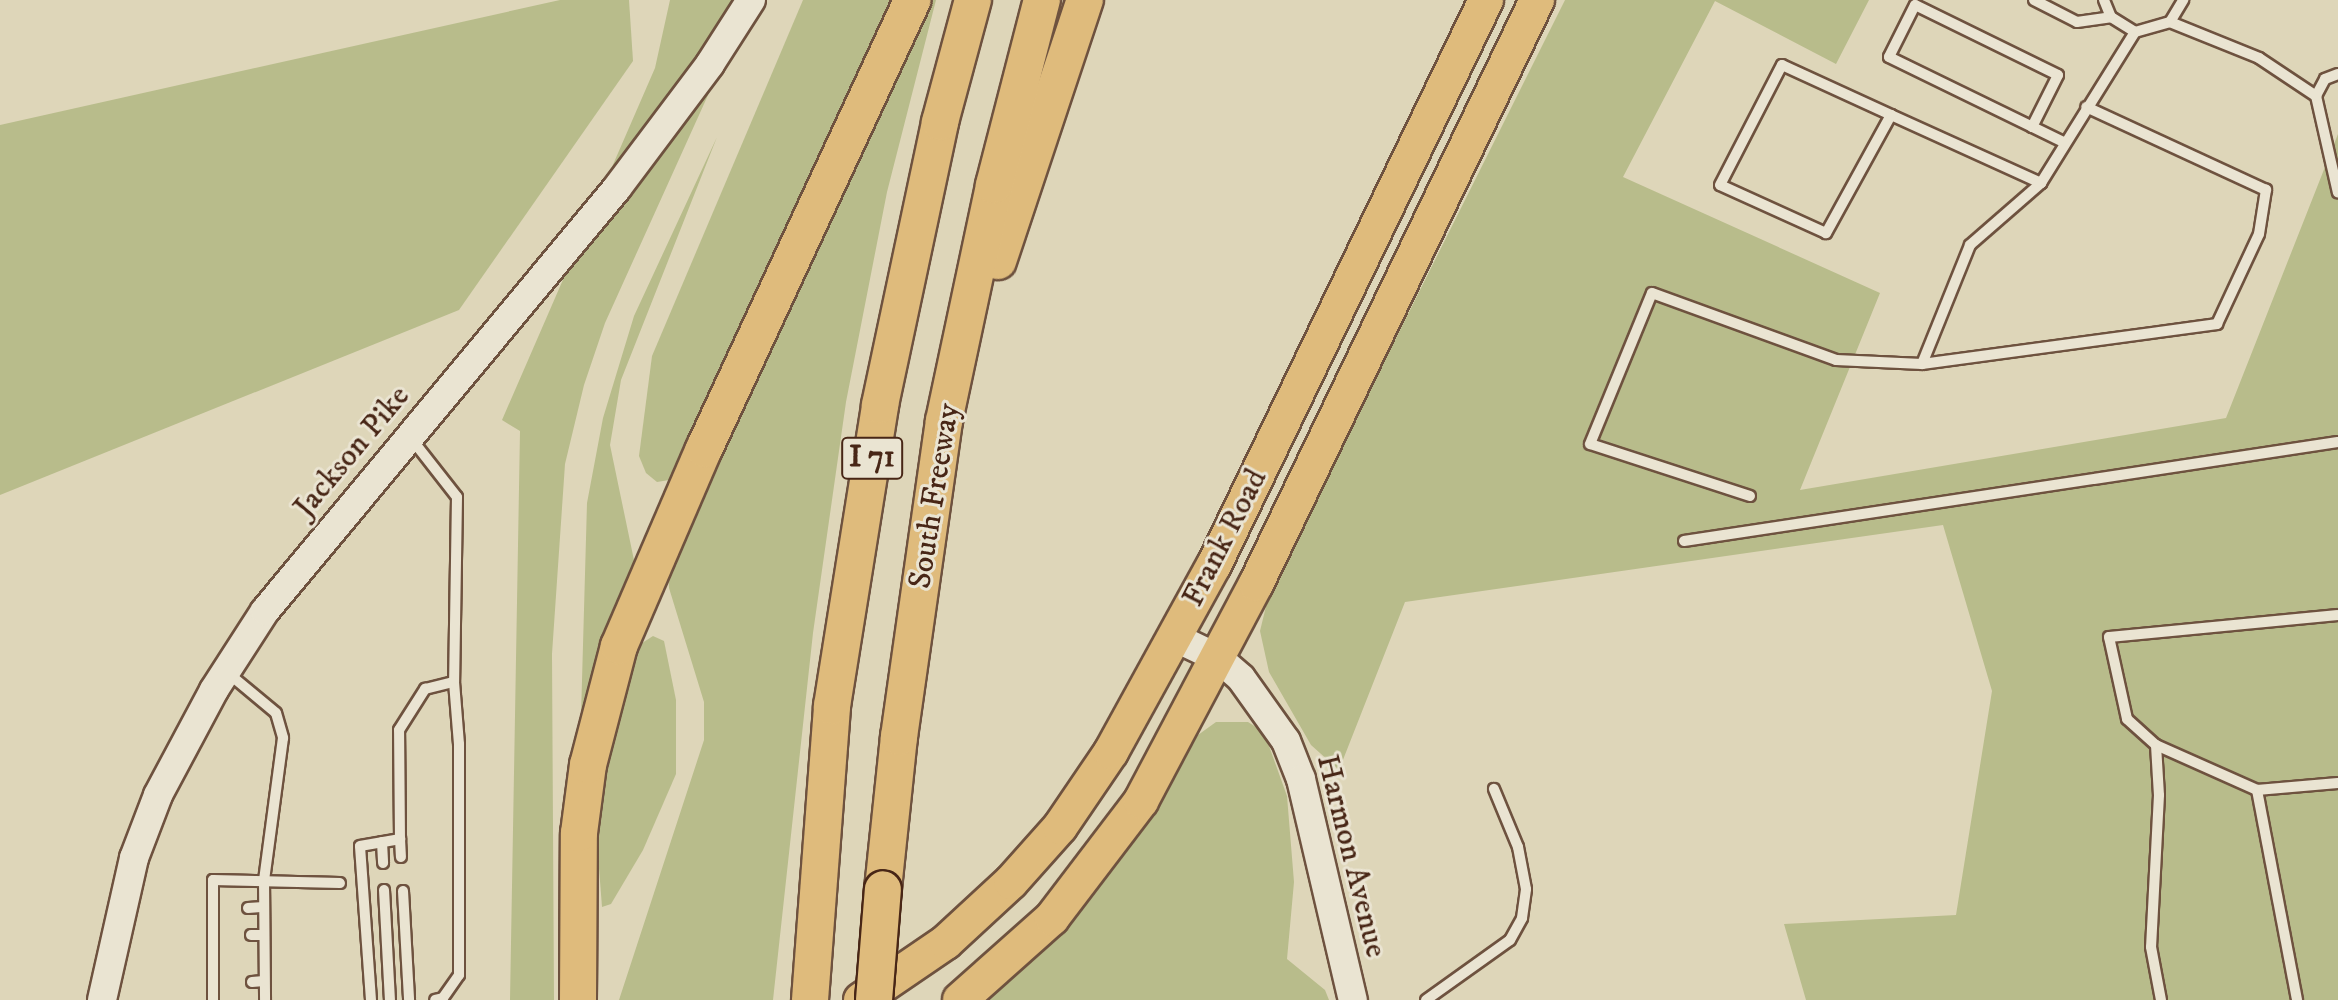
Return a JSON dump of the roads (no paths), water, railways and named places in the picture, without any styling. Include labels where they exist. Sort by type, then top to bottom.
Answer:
[{"type":"highway","points":[[578,1000],[579,833],[588,765],[619,646],[704,449],[912,0]]},
{"type":"highway","name":"I 71","points":[[810,1000],[832,706],[880,405],[940,122],[973,0]]},
{"type":"highway","name":"South Freeway","points":[[874,1000],[899,737],[944,421],[994,185],[1042,0]]},
{"type":"highway","points":[[944,421],[1085,0]]},
{"type":"highway","name":"Frank Road","points":[[861,1000],[946,942],[1060,827],[1111,752],[1220,554],[1486,0]]},
{"type":"highway","name":"Frank Road","points":[[960,1000],[1052,918],[1097,865],[1141,801],[1218,658],[1537,0]]},
{"type":"main road","name":"Jackson Pike","points":[[102,1000],[115,926],[158,795],[226,672],[265,611],[617,188],[710,64],[751,0]]},
{"type":"main road","name":"Harmon Avenue","points":[[1174,637],[1218,658],[1259,696],[1295,760],[1353,1000]]},
{"type":"lane","points":[[2034,0],[2077,22],[2111,17]]},
{"type":"lane","points":[[2104,0],[2111,17],[2135,32]]},
{"type":"lane","points":[[2170,22],[2183,0]]},
{"type":"lane","points":[[2032,127],[2058,75],[1915,5],[1889,57],[2032,127],[2063,142]]},
{"type":"lane","points":[[1922,364],[1970,245],[2041,183],[2063,142],[2135,32],[2170,22],[2259,58],[2316,96]]},
{"type":"lane","points":[[1891,115],[1826,233],[1720,185],[1782,65],[2041,183]]},
{"type":"lane","points":[[2338,74],[2325,79],[2316,96],[2338,193]]},
{"type":"lane","points":[[1750,496],[1590,444],[1652,293],[1836,360],[1922,364],[2217,324],[2259,234],[2266,190],[2086,107]]},
{"type":"lane","points":[[409,436],[457,497],[454,682],[459,744],[459,975],[443,998],[435,1000]]},
{"type":"lane","points":[[1684,541],[2338,442]]},
{"type":"lane","points":[[2338,615],[2109,637],[2127,719],[2156,745],[2257,790],[2338,783]]},
{"type":"lane","points":[[226,672],[276,713],[283,738],[264,880],[265,1000]]},
{"type":"lane","points":[[401,857],[399,730],[425,689],[454,682]]},
{"type":"lane","points":[[2156,745],[2159,795],[2151,947],[2161,1000]]},
{"type":"lane","points":[[1426,1000],[1510,940],[1522,918],[1526,889],[1518,847],[1494,789]]},
{"type":"lane","points":[[2257,790],[2297,1000]]},
{"type":"lane","points":[[371,1000],[360,846],[400,839]]},
{"type":"lane","points":[[382,842],[383,863]]},
{"type":"lane","points":[[213,1000],[218,985],[212,960],[213,880],[340,883]]},
{"type":"lane","points":[[384,890],[390,1000]]},
{"type":"lane","points":[[403,891],[409,1000]]},
{"type":"lane","points":[[248,908],[264,907]]},
{"type":"lane","points":[[212,910],[225,910]]},
{"type":"lane","points":[[251,935],[264,935]]},
{"type":"lane","points":[[213,937],[226,936]]},
{"type":"lane","points":[[252,959],[264,959]]},
{"type":"lane","points":[[212,960],[227,960]]},
{"type":"lane","points":[[252,982],[264,981]]}]
